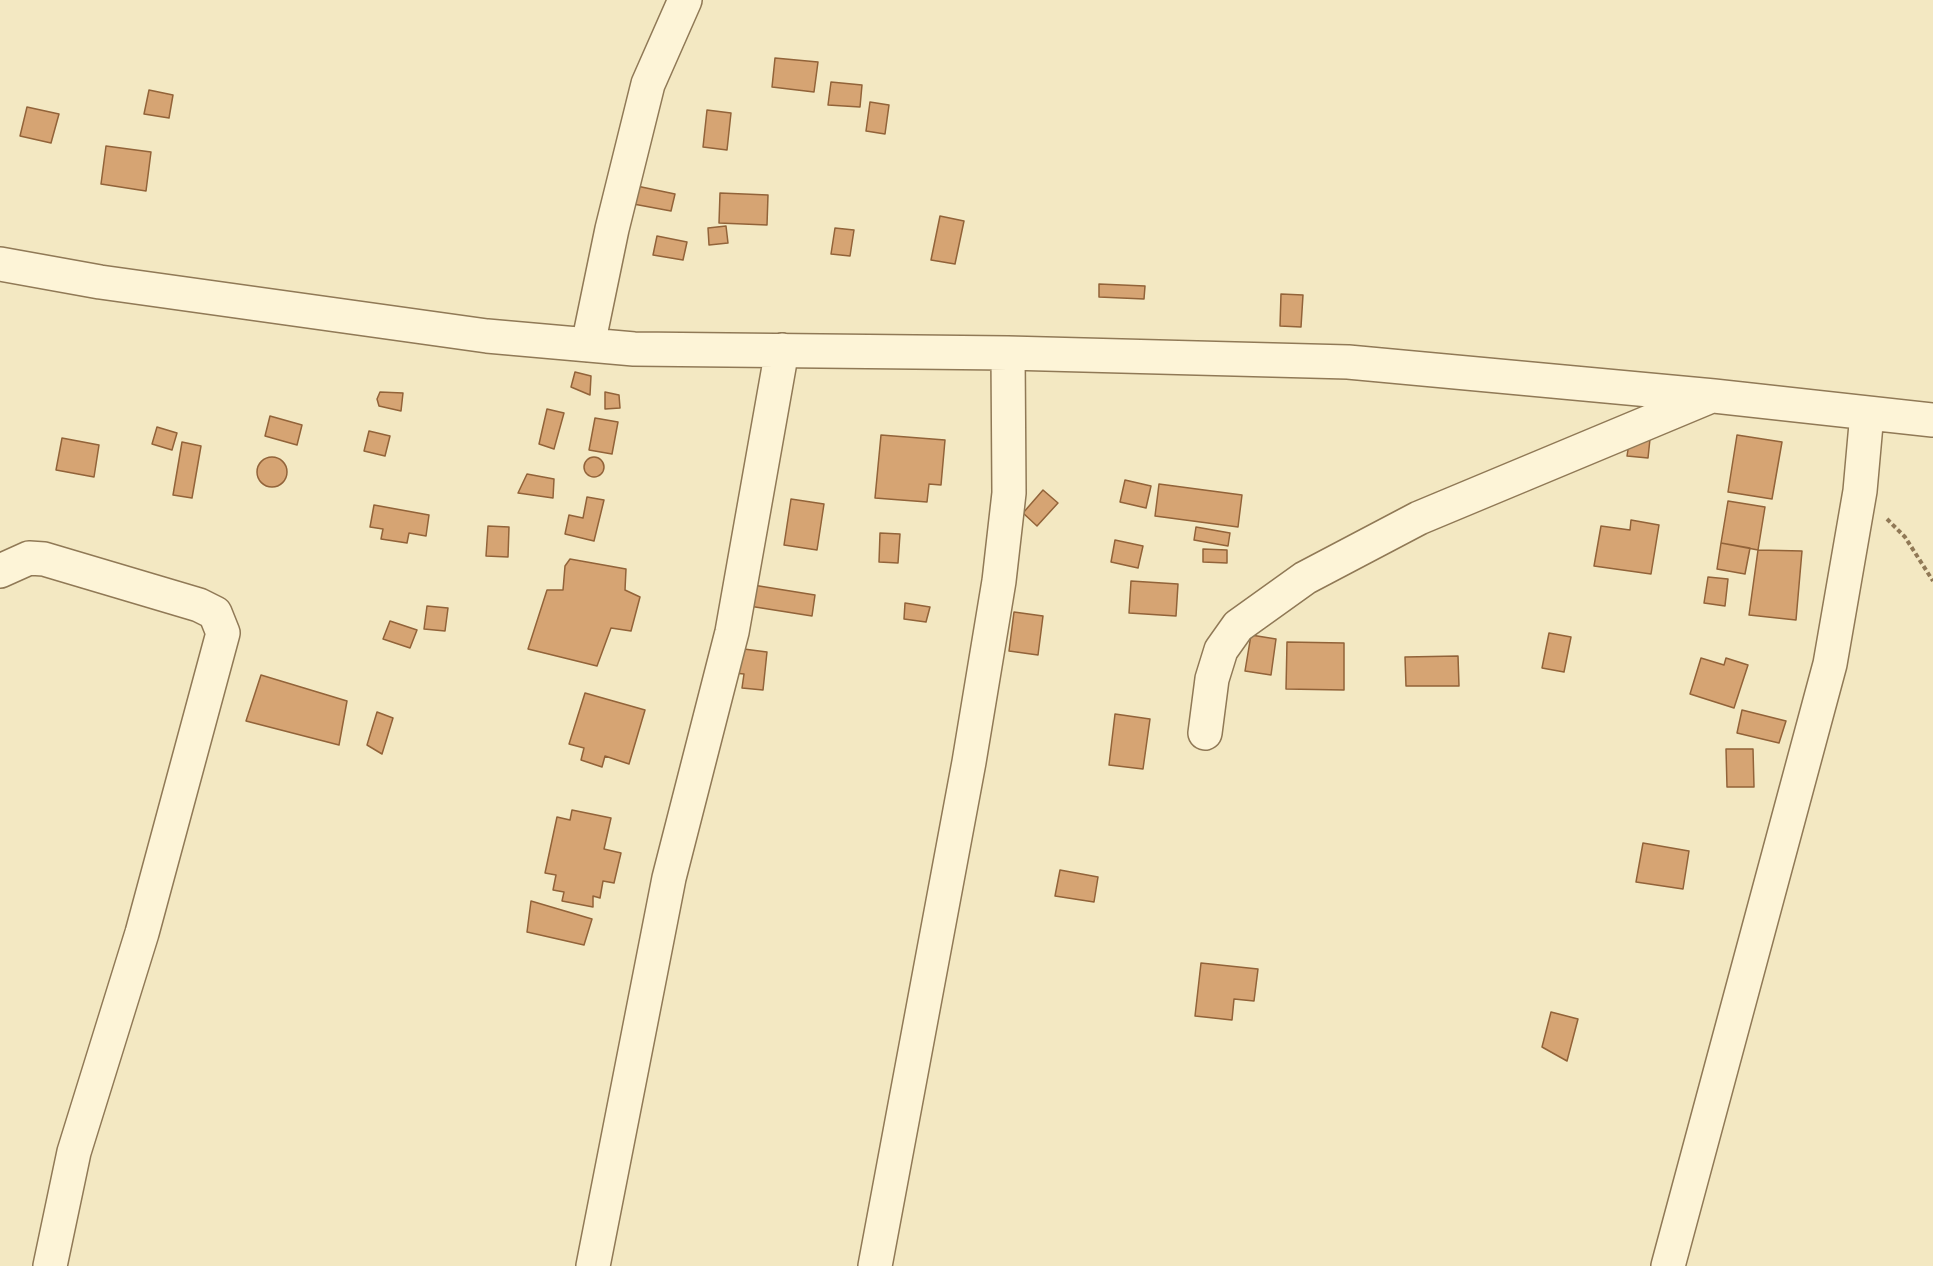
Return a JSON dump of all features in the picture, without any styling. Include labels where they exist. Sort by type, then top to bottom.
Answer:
[{"type":"street","points":[[588,345],[612,229],[648,84],[685,0]]},
{"type":"street","points":[[0,264],[100,282],[440,330],[634,349],[1008,353],[1348,362],[1714,396],[1933,420]]},
{"type":"street","points":[[593,1266],[669,878],[732,632],[782,350]]},
{"type":"street","points":[[875,1266],[969,762],[999,581],[1009,492],[1008,353]]},
{"type":"street","points":[[1205,733],[1212,679],[1221,650],[1238,626],[1305,578],[1419,518],[1714,396]]},
{"type":"street","points":[[1668,1266],[1830,664],[1860,491],[1867,413]]},
{"type":"street","points":[[0,571],[29,558],[44,560],[199,605],[215,614],[223,633],[142,933],[74,1152],[50,1266]]},
{"type":"path","points":[[1860,491],[1905,537],[1933,581]]},
{"type":"building","points":[[775,58],[818,62],[814,92],[772,87]]},
{"type":"building","points":[[831,82],[862,85],[860,107],[828,105]]},
{"type":"building","points":[[149,90],[173,95],[169,118],[144,114]]},
{"type":"building","points":[[870,102],[889,105],[885,134],[866,131]]},
{"type":"building","points":[[27,107],[59,114],[51,143],[20,136]]},
{"type":"building","points":[[707,110],[731,113],[727,150],[703,147]]},
{"type":"building","points":[[106,146],[151,152],[146,191],[101,184]]},
{"type":"building","points":[[632,185],[675,194],[671,211],[628,203]]},
{"type":"building","points":[[720,193],[768,195],[767,225],[719,223]]},
{"type":"building","points":[[940,216],[964,221],[955,264],[931,260]]},
{"type":"building","points":[[726,226],[728,243],[709,245],[708,228]]},
{"type":"building","points":[[835,228],[854,230],[850,256],[831,254]]},
{"type":"building","points":[[657,236],[687,242],[683,260],[653,255]]},
{"type":"building","points":[[1099,284],[1145,286],[1144,299],[1099,297]]},
{"type":"building","points":[[1281,294],[1303,295],[1301,327],[1280,326]]},
{"type":"building","points":[[575,372],[591,376],[590,395],[571,387]]},
{"type":"building","points":[[380,392],[403,393],[401,411],[379,406],[377,399]]},
{"type":"building","points":[[605,392],[619,395],[620,408],[605,409]]},
{"type":"building","points":[[547,409],[564,413],[554,449],[539,444]]},
{"type":"building","points":[[270,416],[302,425],[297,445],[265,436]]},
{"type":"building","points":[[595,418],[618,422],[612,454],[589,450]]},
{"type":"building","points":[[157,427],[177,433],[172,450],[152,444]]},
{"type":"building","points":[[369,431],[390,436],[385,456],[364,451]]},
{"type":"building","points":[[881,435],[945,440],[941,485],[929,484],[927,502],[875,498]]},
{"type":"building","points":[[1737,435],[1782,442],[1772,499],[1728,492]]},
{"type":"building","points":[[1630,437],[1650,439],[1648,458],[1627,456]]},
{"type":"building","points":[[62,438],[99,445],[94,477],[56,470]]},
{"type":"building","points":[[182,442],[201,446],[192,498],[173,495]]},
{"type":"building","points":[[272,457],[278,458],[286,466],[286,478],[278,486],[272,487],[266,486],[258,478],[257,472],[258,466],[266,458]]},
{"type":"building","points":[[590,457],[598,457],[604,463],[604,471],[598,477],[590,477],[584,471],[584,463]]},
{"type":"building","points":[[527,474],[554,479],[553,498],[518,493]]},
{"type":"building","points":[[1125,480],[1151,486],[1146,508],[1120,502]]},
{"type":"building","points":[[1159,484],[1242,495],[1238,527],[1155,516]]},
{"type":"building","points":[[1043,490],[1058,503],[1037,526],[1023,513]]},
{"type":"building","points":[[587,497],[604,500],[594,541],[565,534],[569,515],[583,518]]},
{"type":"building","points":[[791,499],[824,504],[817,550],[784,545]]},
{"type":"building","points":[[1728,501],[1765,507],[1758,550],[1721,543]]},
{"type":"building","points":[[374,505],[429,515],[426,536],[409,533],[407,543],[381,539],[383,529],[370,527]]},
{"type":"building","points":[[1631,520],[1659,525],[1651,574],[1594,566],[1601,526],[1630,530]]},
{"type":"building","points":[[488,526],[509,527],[508,557],[486,556]]},
{"type":"building","points":[[1196,527],[1230,533],[1228,546],[1194,540]]},
{"type":"building","points":[[880,533],[900,534],[898,563],[879,562]]},
{"type":"building","points":[[1115,540],[1143,546],[1138,568],[1111,562]]},
{"type":"building","points":[[1721,543],[1750,548],[1745,574],[1717,569]]},
{"type":"building","points":[[1203,549],[1227,550],[1227,563],[1203,562]]},
{"type":"building","points":[[1758,550],[1802,551],[1796,620],[1749,615]]},
{"type":"building","points":[[570,559],[626,569],[625,590],[640,597],[631,631],[611,628],[597,666],[528,649],[547,590],[563,590],[565,566]]},
{"type":"building","points":[[1708,577],[1728,579],[1725,606],[1704,603]]},
{"type":"building","points":[[1131,581],[1178,584],[1176,616],[1129,613]]},
{"type":"building","points":[[753,585],[815,595],[812,616],[749,606]]},
{"type":"building","points":[[905,603],[930,607],[926,622],[904,619]]},
{"type":"building","points":[[427,606],[448,608],[445,631],[424,629]]},
{"type":"building","points":[[1014,612],[1043,616],[1038,655],[1009,651]]},
{"type":"building","points":[[390,621],[417,630],[410,648],[383,639]]},
{"type":"building","points":[[1549,633],[1571,637],[1564,672],[1542,668]]},
{"type":"building","points":[[1251,635],[1276,639],[1271,675],[1245,671]]},
{"type":"building","points":[[1287,642],[1344,643],[1344,690],[1286,689]]},
{"type":"building","points":[[736,648],[767,652],[763,690],[742,688],[744,674],[734,673]]},
{"type":"building","points":[[1458,656],[1459,686],[1406,686],[1405,657]]},
{"type":"building","points":[[1701,658],[1724,665],[1726,658],[1748,665],[1734,708],[1690,694]]},
{"type":"building","points":[[261,675],[347,701],[339,745],[246,721]]},
{"type":"building","points":[[585,693],[645,710],[629,764],[605,756],[602,767],[581,760],[584,748],[569,744]]},
{"type":"building","points":[[1742,710],[1786,721],[1779,743],[1737,733]]},
{"type":"building","points":[[377,712],[393,718],[382,754],[367,745]]},
{"type":"building","points":[[1115,714],[1150,719],[1143,769],[1109,765]]},
{"type":"building","points":[[1726,749],[1753,749],[1754,787],[1727,787]]},
{"type":"building","points":[[572,810],[611,818],[604,849],[621,853],[614,883],[603,881],[600,898],[593,896],[593,907],[562,901],[564,892],[553,890],[556,875],[545,873],[557,817],[570,820]]},
{"type":"building","points":[[1643,843],[1689,851],[1683,889],[1636,882]]},
{"type":"building","points":[[1060,870],[1098,877],[1094,902],[1055,896]]},
{"type":"building","points":[[531,901],[592,919],[584,945],[527,932]]},
{"type":"building","points":[[1201,963],[1258,969],[1254,1001],[1234,999],[1232,1020],[1195,1016]]},
{"type":"building","points":[[1551,1012],[1578,1019],[1567,1061],[1542,1047]]}]
